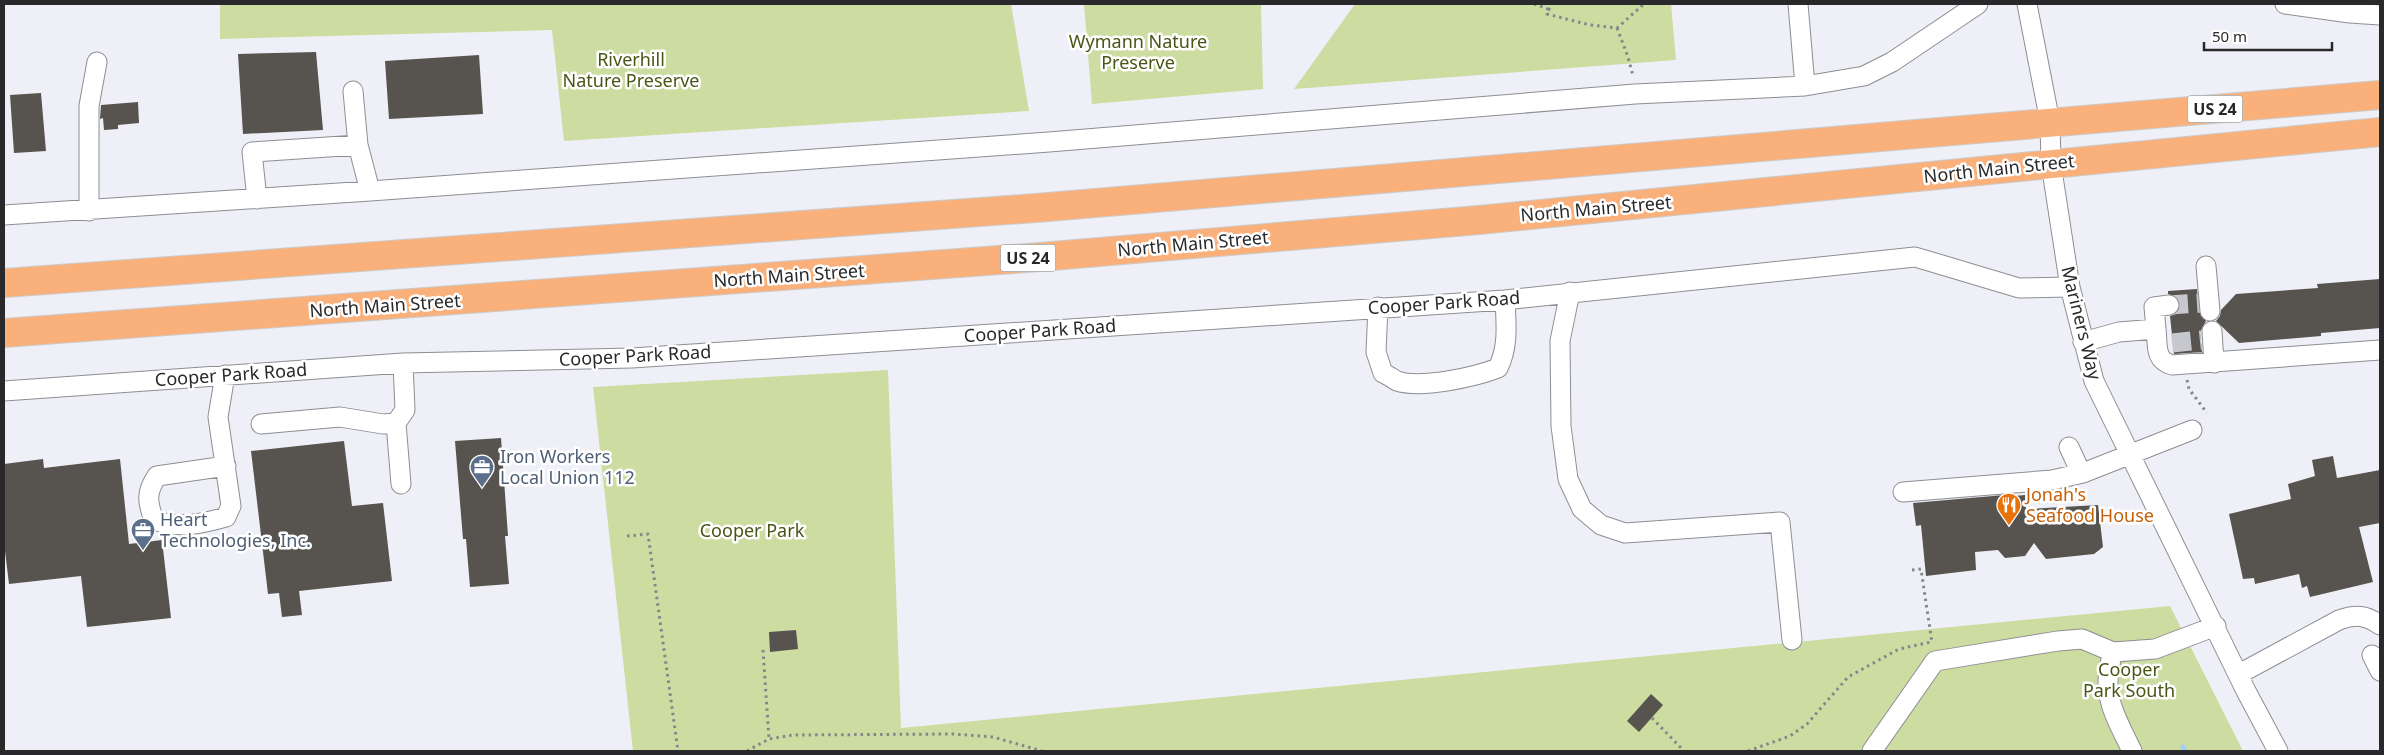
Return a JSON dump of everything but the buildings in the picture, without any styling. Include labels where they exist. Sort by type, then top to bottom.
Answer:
[{"type":"highway","name":"US 24","points":[[4,283],[1036,208],[2380,95]]},
{"type":"highway","name":"North Main Street","points":[[4,333],[1031,258],[1479,220],[2380,132]]},
{"type":"street","points":[[1798,4],[1805,86]]},
{"type":"street","points":[[4,215],[89,211],[1049,142],[1635,94],[1805,86],[1864,76],[1892,62],[1978,4]]},
{"type":"street","name":"Mariners Way","points":[[2027,4],[2050,122],[2051,164],[2070,287],[2094,381],[2278,751]]},
{"type":"street","points":[[2285,4],[2380,15]]},
{"type":"street","points":[[89,211],[89,106],[97,62]]},
{"type":"street","points":[[353,92],[358,145],[370,191]]},
{"type":"street","points":[[257,199],[252,152],[358,145]]},
{"type":"street","name":"Cooper Park Road","points":[[4,391],[403,363],[632,358],[1505,300],[1915,257],[2020,288],[2070,287]]},
{"type":"street","points":[[2206,266],[2206,305]]},
{"type":"street","points":[[1570,292],[1560,341],[1561,426],[1568,479],[1582,509],[1601,525],[1625,533],[1780,522],[1792,640]]},
{"type":"street","points":[[1378,308],[1376,352],[1383,373],[1398,381],[1423,383],[1485,373],[1498,368],[1503,357],[1506,336],[1505,300]]},
{"type":"street","points":[[2169,305],[2154,307],[2162,338],[2159,356],[2164,362],[2172,365],[2380,350]]},
{"type":"street","points":[[2083,342],[2119,332],[2162,338]]},
{"type":"street","points":[[2208,337],[2214,363]]},
{"type":"street","points":[[401,484],[396,423],[406,410],[403,363]]},
{"type":"street","points":[[225,375],[218,417],[226,466],[231,506],[226,518],[204,524],[168,525],[154,520],[149,507],[149,487],[158,476],[226,466]]},
{"type":"street","points":[[262,424],[340,417],[383,424],[396,423]]},
{"type":"street","points":[[1903,492],[2052,480],[2081,473],[2130,456],[2192,430]]},
{"type":"street","points":[[2068,447],[2081,473]]},
{"type":"street","points":[[2239,674],[2340,620],[2353,615],[2368,617],[2380,625]]},
{"type":"street","points":[[1872,751],[1935,661],[2058,641],[2082,640],[2113,652],[2155,649],[2216,626]]},
{"type":"street","points":[[2113,652],[2107,672],[2107,688],[2111,706],[2132,751]]},
{"type":"path","points":[[1534,4],[1553,10]]},
{"type":"path","points":[[1548,9],[1547,14],[1590,25],[1617,28],[1644,4]]},
{"type":"path","points":[[1617,28],[1628,57],[1635,94]]},
{"type":"path","points":[[2189,389],[2207,413]]},
{"type":"path","points":[[627,536],[648,534],[678,751]]},
{"type":"path","points":[[1912,570],[1921,569],[1935,661]]},
{"type":"path","points":[[1748,751],[1790,736],[1806,724],[1848,677],[1899,650],[1932,642]]},
{"type":"path","points":[[763,650],[769,739]]},
{"type":"path","points":[[1652,718],[1684,751]]},
{"type":"path","points":[[747,751],[769,739],[793,735],[953,734],[993,737],[1042,751]]},
{"type":"green space","name":"Riverhill Nature Preserve","points":[[220,4],[1011,4],[1029,111],[564,141],[552,30],[220,39]]},
{"type":"green space","name":"Wymann Nature Preserve","points":[[1084,4],[1261,4],[1263,89],[1092,104]]},
{"type":"green space","points":[[1355,4],[1671,4],[1676,60],[1294,89]]},
{"type":"green space","name":"Cooper Park","points":[[888,370],[901,728],[2170,606],[2243,751],[633,751],[593,387]]},
{"type":"waterway","points":[[2183,747],[2185,751]]},
{"type":"tunnel","points":[[2169,305],[2200,303]]},
{"type":"tunnel","points":[[2172,343],[2201,340]]},
{"type":"place","name":"Iron Workers Local Union 112","points":[[482,488]]},
{"type":"place","name":"Jonah's Seafood House","points":[[2009,526]]},
{"type":"place","name":"Heart Technologies, Inc.","points":[[143,551]]},
{"type":"park label","name":"Cooper Park South","points":[[2129,680]]}]
